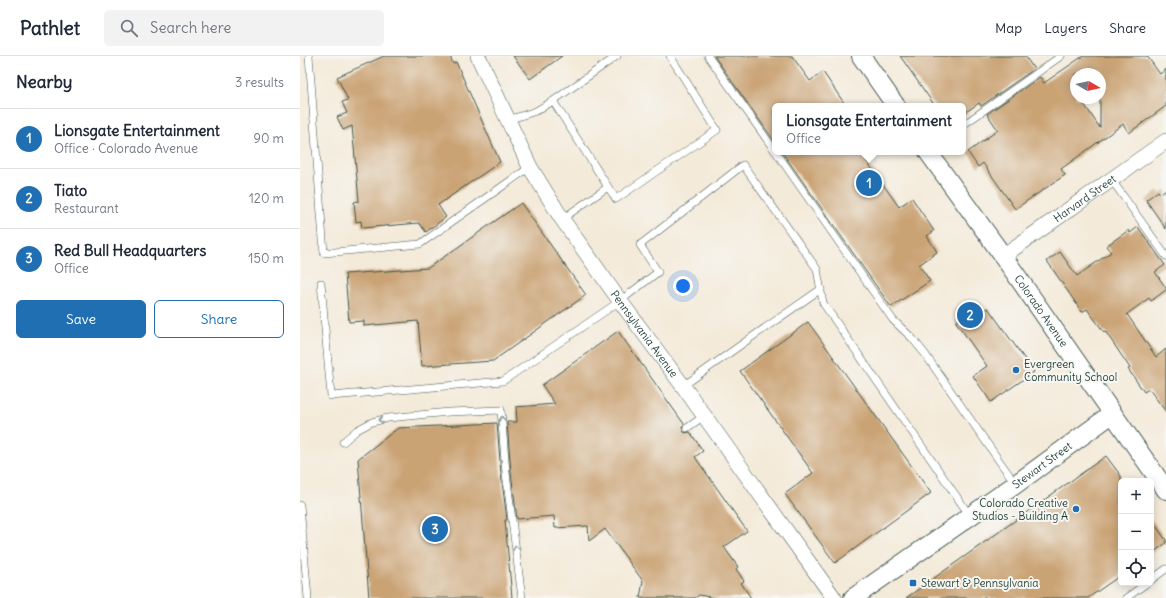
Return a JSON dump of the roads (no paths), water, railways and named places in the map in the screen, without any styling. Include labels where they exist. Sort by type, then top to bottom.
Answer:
[{"type":"street","name":"Pennsylvania Avenue","points":[[478,56],[530,167],[562,218],[834,598]]},
{"type":"street","points":[[861,56],[894,103]]},
{"type":"street","name":"Harvard Street","points":[[1003,256],[1166,141]]},
{"type":"street","name":"Colorado Avenue","points":[[930,155],[1003,256],[1166,490]]},
{"type":"street","name":"Stewart Street","points":[[853,598],[1016,484],[1112,414]]},
{"type":"lane","points":[[309,56],[324,253],[420,244],[530,167]]},
{"type":"lane","points":[[508,120],[536,111],[553,101],[617,56]]},
{"type":"lane","points":[[553,101],[616,199],[716,130],[670,56]]},
{"type":"lane","points":[[708,56],[772,148]]},
{"type":"lane","points":[[966,123],[1061,56]]},
{"type":"lane","points":[[777,155],[894,320],[912,338],[924,354],[1016,484]]},
{"type":"lane","points":[[321,283],[331,396],[503,380],[620,301],[658,272],[640,245],[743,166],[817,269],[823,303],[970,516]]},
{"type":"lane","points":[[1111,179],[1166,256]]},
{"type":"lane","points":[[562,218],[608,187]]},
{"type":"lane","points":[[683,386],[821,289]]},
{"type":"lane","points":[[343,442],[357,430],[372,422],[388,418],[449,412],[501,410],[506,473],[522,598]]},
{"type":"lane","points":[[687,428],[704,416]]},
{"type":"lane","points":[[300,505],[308,598]]},
{"type":"lane","points":[[1154,578],[1166,569]]},
{"type":"lane","points":[[1126,598],[1143,586]]},
{"type":"place","name":"Lionsgate Entertainment","points":[[869,183]]},
{"type":"place","name":"Tiato","points":[[970,315]]},
{"type":"place","name":"Evergreen Community School","points":[[1016,370]]},
{"type":"place","name":"Colorado Creative Studios - Building A","points":[[1076,509]]},
{"type":"place","name":"Red Bull Headquarters","points":[[435,529]]},
{"type":"place","name":"Stewart & Pennsylvania","points":[[913,583]]}]
